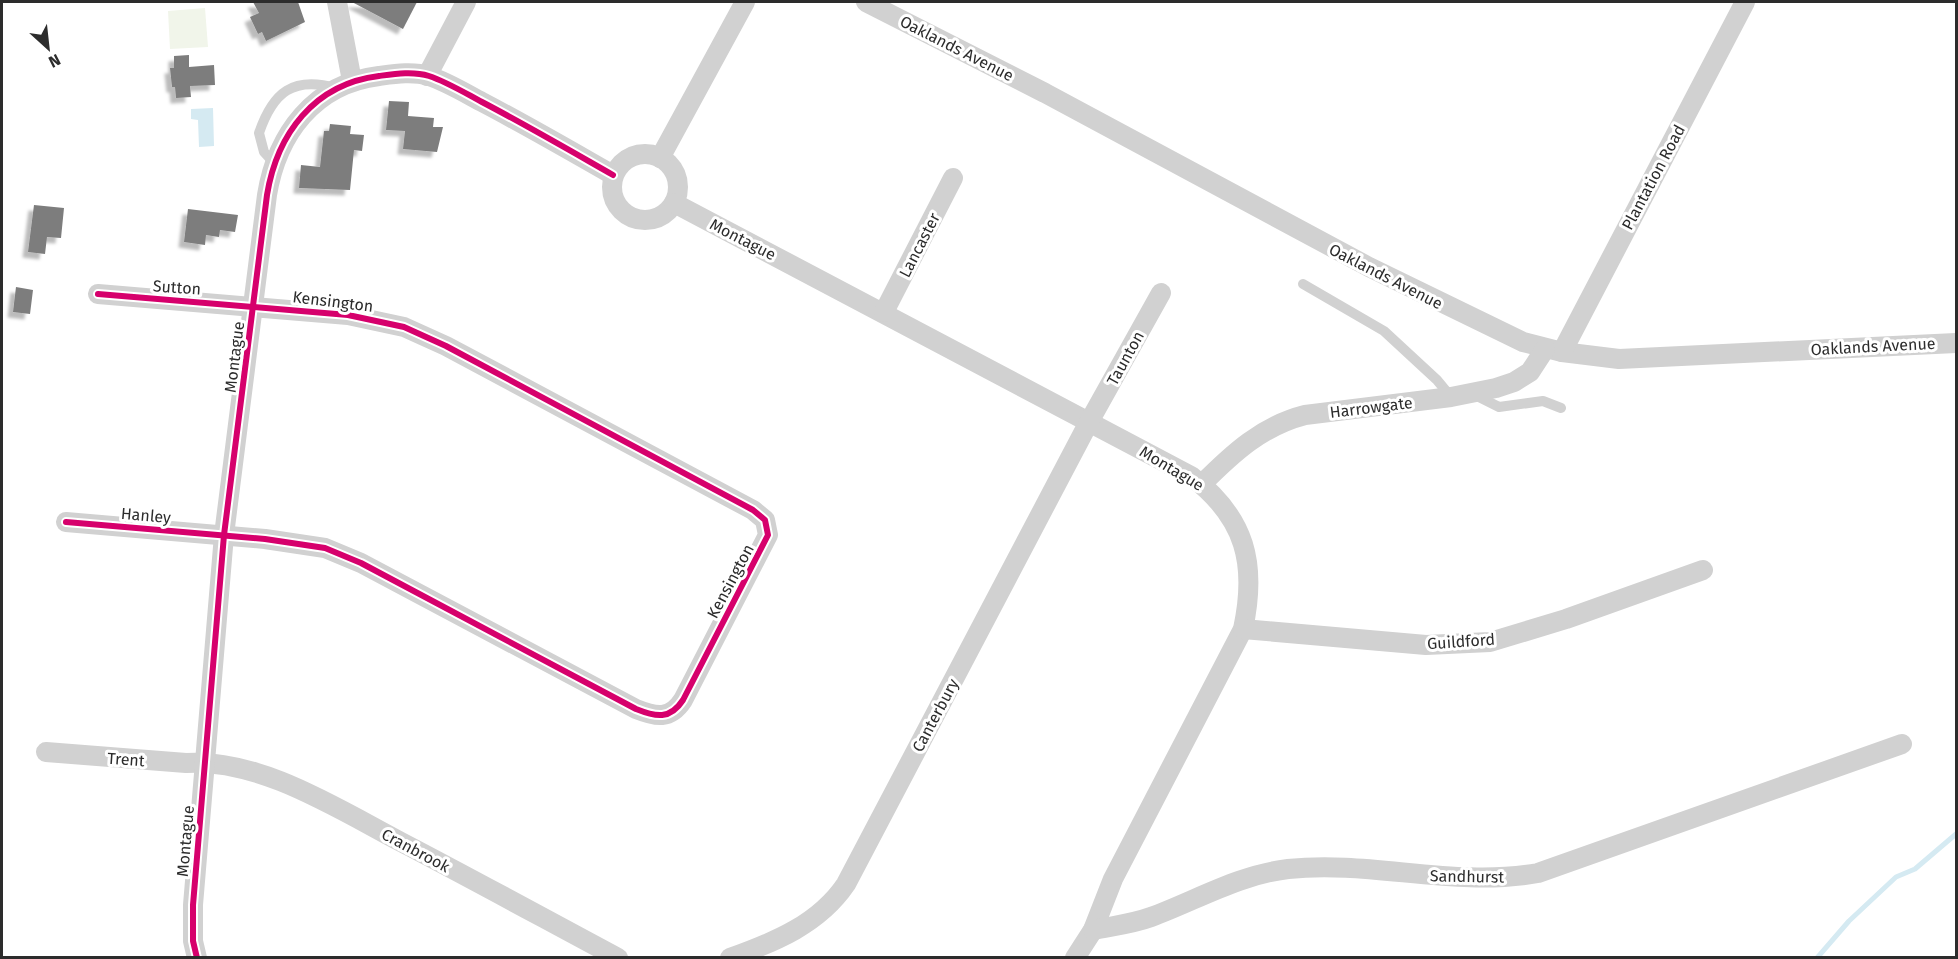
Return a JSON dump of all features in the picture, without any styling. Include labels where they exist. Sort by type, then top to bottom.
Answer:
[{"type":"street","points":[[337,2],[344,85]]},
{"type":"street","points":[[427,76],[466,2]]},
{"type":"street","points":[[660,158],[745,2]]},
{"type":"street","name":"Oaklands Avenue","points":[[866,2],[1055,99],[1378,272],[1508,336],[1554,351],[1597,358],[1641,358],[1956,343]]},
{"type":"street","name":"Plantation Road","points":[[1554,351],[1745,2]]},
{"type":"street","name":"Montague","points":[[197,957],[193,941],[192,905],[224,535],[267,195],[274,163],[296,121],[320,98],[344,85],[394,74],[427,76],[521,123],[613,175]]},
{"type":"street","points":[[650,154],[660,158],[669,164],[678,183],[674,203],[658,218],[647,220],[626,215],[613,198],[613,175],[627,159],[638,155],[650,154]]},
{"type":"street","name":"Lancaster","points":[[884,312],[953,178]]},
{"type":"street","name":"Montague","points":[[674,203],[884,312],[1202,484],[1219,500],[1234,522],[1248,560],[1249,603],[1243,629],[1113,879],[1093,930],[1075,957]]},
{"type":"street","name":"Taunton","points":[[1089,423],[1161,293]]},
{"type":"street","name":"Sutton","points":[[98,294],[254,306]]},
{"type":"street","name":"Kensington","points":[[224,535],[325,548],[361,563],[636,708],[653,716],[662,716],[673,712],[683,700],[768,535],[765,520],[753,510],[414,331],[376,319],[254,306]]},
{"type":"street","name":"Harrowgate","points":[[1202,484],[1240,448],[1269,427],[1287,420],[1305,415],[1473,394],[1522,378],[1554,351]]},
{"type":"street","name":"Canterbury","points":[[730,957],[807,924],[831,905],[846,884],[1089,423]]},
{"type":"street","name":"Hanley","points":[[66,522],[224,535]]},
{"type":"street","name":"Guildford","points":[[1243,629],[1426,645],[1490,642],[1535,629],[1703,570]]},
{"type":"street","name":"Sandhurst","points":[[1093,930],[1149,918],[1238,880],[1285,870],[1344,869],[1474,879],[1538,873],[1902,744]]},
{"type":"street","name":"Trent","points":[[46,752],[186,763],[206,762]]},
{"type":"street","name":"Cranbrook","points":[[206,762],[281,782],[307,794],[618,957]]},
{"type":"lane","points":[[274,163],[264,152],[260,133],[282,94],[299,84],[344,85]]},
{"type":"lane","points":[[1304,285],[1384,331],[1437,380],[1451,397]]},
{"type":"lane","points":[[1473,394],[1499,407],[1543,401],[1561,408]]},
{"type":"shaded area","points":[[205,8],[208,47],[170,49],[168,11]]},
{"type":"water","points":[[213,108],[214,146],[199,147],[198,120],[191,119],[191,109]]},
{"type":"building","points":[[253,2],[298,2],[305,22],[266,41],[262,32],[258,34],[250,17],[259,13]]},
{"type":"building","points":[[352,2],[417,2],[403,29]]},
{"type":"building","points":[[189,55],[189,67],[214,65],[215,85],[190,86],[191,97],[176,98],[170,68],[174,68],[174,56]]},
{"type":"building","points":[[389,101],[409,102],[408,116],[434,118],[433,127],[443,127],[437,152],[403,149],[405,131],[386,130]]},
{"type":"building","points":[[330,124],[351,126],[350,134],[364,135],[362,151],[354,150],[350,190],[299,188],[301,165],[320,167],[324,131],[329,131]]},
{"type":"building","points":[[34,205],[64,208],[61,238],[47,237],[45,254],[28,252]]},
{"type":"building","points":[[188,209],[238,215],[235,232],[220,230],[219,237],[206,235],[205,245],[184,242]]},
{"type":"building","points":[[16,287],[33,290],[30,314],[13,312]]},
{"type":"waterway","points":[[1817,958],[1849,921],[1896,877],[1915,869],[1956,834]]},
{"type":"cycle path","points":[[197,958],[193,941],[193,905],[224,535],[267,195],[272,173],[290,133],[302,116],[335,89],[379,76],[417,74],[429,76],[456,88],[613,175]]},
{"type":"cycle path","points":[[66,522],[265,539],[325,548],[361,563],[636,709],[656,715],[668,714],[683,700],[768,535],[765,520],[753,510],[446,346],[404,327],[348,315],[98,294]]}]
